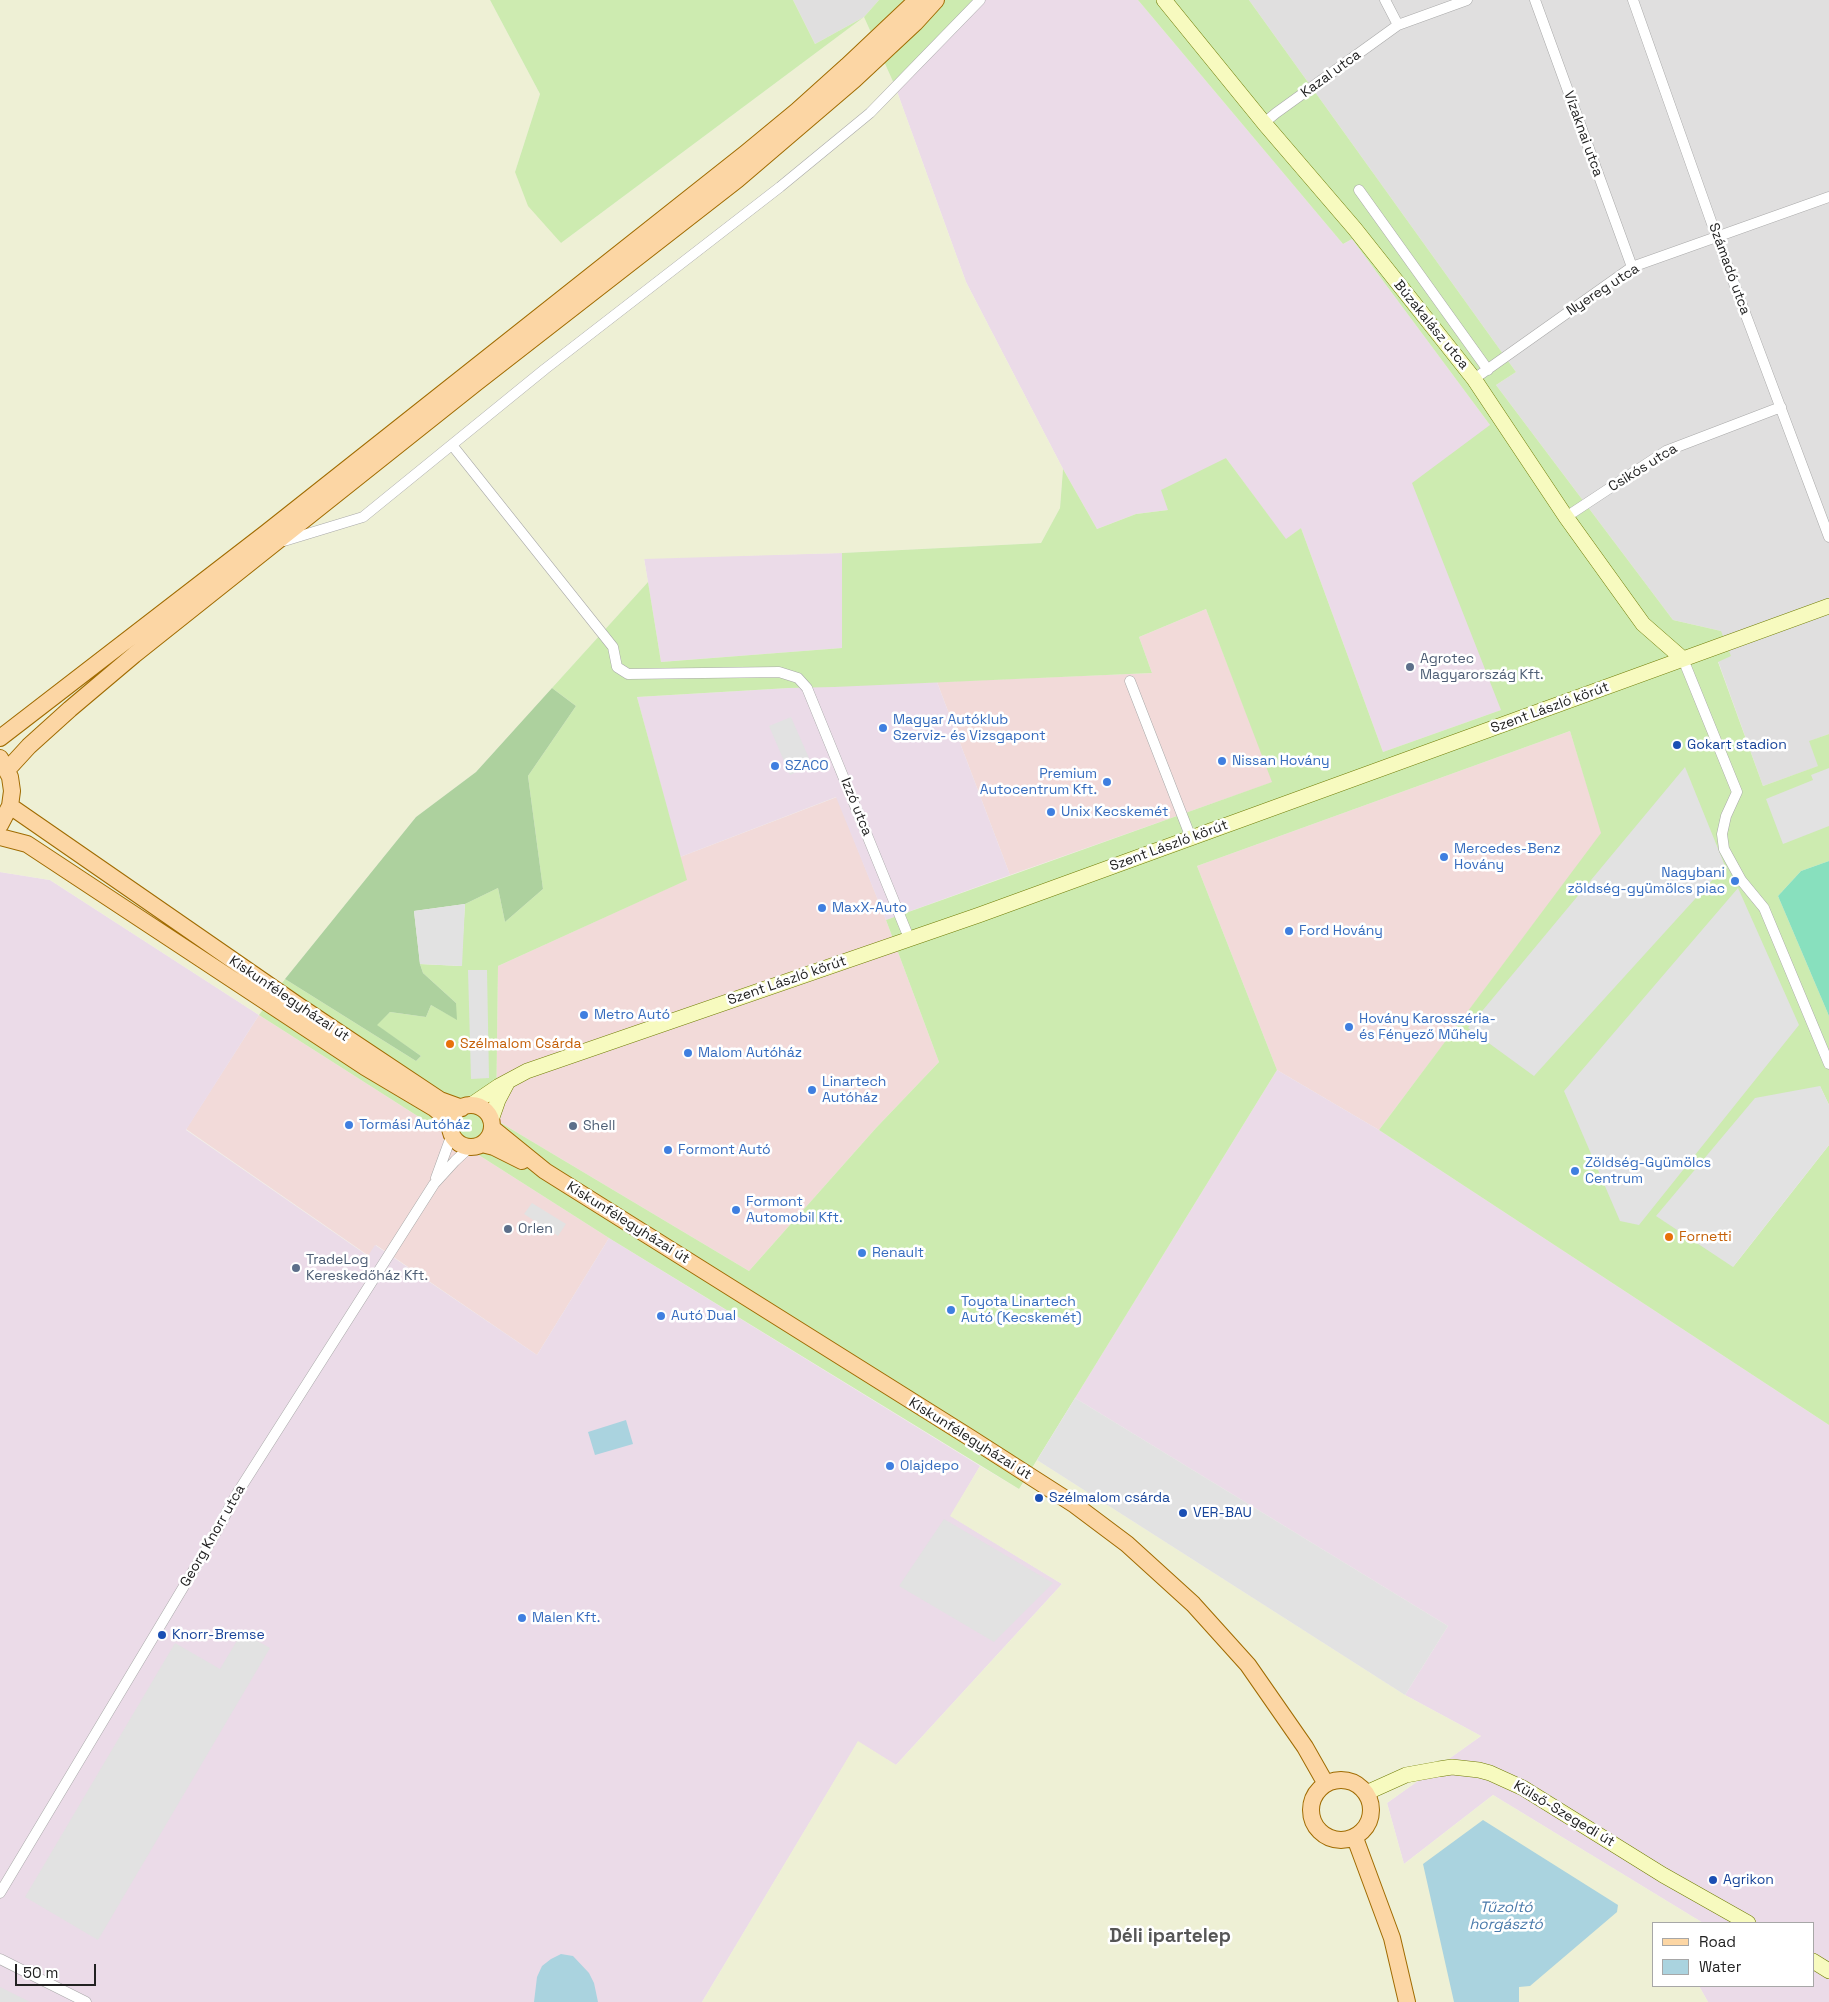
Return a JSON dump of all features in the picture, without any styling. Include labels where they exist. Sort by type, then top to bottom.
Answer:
[{"type":"main road","points":[[0,738],[266,533],[753,147],[840,73],[917,0]]},
{"type":"main road","points":[[0,825],[10,806],[12,791],[4,764],[29,746],[84,697],[273,544],[737,180],[854,80],[936,0]]},
{"type":"main road","name":"Kiskunfélegyházai út","points":[[10,806],[169,917],[440,1100],[467,1107]]},
{"type":"main road","name":"Kiskunfélegyházai út","points":[[0,837],[27,844],[365,1068],[434,1108],[445,1117],[451,1129]]},
{"type":"main road","points":[[467,1107],[484,1109],[492,1124],[489,1137],[476,1146],[459,1143],[451,1129],[454,1115],[467,1107]]},
{"type":"main road","name":"Kiskunfélegyházai út","points":[[492,1124],[545,1171]]},
{"type":"main road","name":"Kiskunfélegyházai út","points":[[476,1146],[494,1147],[545,1171],[969,1437],[1075,1505],[1127,1544],[1193,1604],[1248,1665],[1305,1747],[1326,1784]]},
{"type":"main road","points":[[1341,1780],[1348,1781],[1362,1787],[1366,1793],[1372,1809],[1371,1818],[1367,1826],[1354,1838],[1338,1840],[1330,1838],[1317,1828],[1313,1820],[1312,1804],[1320,1789],[1326,1784],[1341,1780]]},
{"type":"main road","points":[[1354,1838],[1392,1938],[1407,2002]]},
{"type":"street","points":[[273,544],[363,517],[553,363],[780,187],[870,113],[980,0]]},
{"type":"street","name":"Búzakalász utca","points":[[1164,0],[1264,123],[1355,229],[1474,379],[1566,517],[1643,624],[1683,659]]},
{"type":"street","points":[[1385,0],[1398,25]]},
{"type":"street","name":"Kazal utca","points":[[1264,123],[1398,25],[1467,0]]},
{"type":"street","name":"Vízaknai utca","points":[[1535,0],[1632,267]]},
{"type":"street","name":"Számadó utca","points":[[1633,0],[1717,238],[1829,537]]},
{"type":"street","name":"Búzakalász utca","points":[[1359,190],[1488,370]]},
{"type":"street","name":"Nyereg utca","points":[[1474,379],[1632,267],[1829,197]]},
{"type":"street","name":"Csikós utca","points":[[1566,517],[1666,451],[1780,407]]},
{"type":"street","name":"Izzó utca","points":[[452,445],[614,647],[617,667],[628,674],[779,672],[798,678],[807,688],[909,938]]},
{"type":"street","name":"Szent László körút","points":[[467,1107],[526,1071],[979,915],[1829,606]]},
{"type":"street","points":[[1683,659],[1737,792],[1726,816],[1722,834],[1724,849],[1741,880],[1764,908],[1829,1064]]},
{"type":"street","points":[[1130,681],[1191,838]]},
{"type":"street","points":[[492,1124],[498,1100],[508,1082]]},
{"type":"street","name":"Georg Knorr utca","points":[[434,1184],[451,1129]]},
{"type":"street","name":"Georg Knorr utca","points":[[0,1893],[211,1541],[238,1492],[434,1184],[455,1161],[476,1146]]},
{"type":"street","name":"Külső-Szegedi út","points":[[1366,1793],[1406,1775],[1439,1769],[1479,1770],[1490,1773],[1523,1788],[1663,1875],[1746,1922]]},
{"type":"street","points":[[0,1959],[86,2002]]},
{"type":"street","points":[[1814,1962],[1829,1971]]},
{"type":"shaded area","points":[[793,0],[879,0],[864,17],[815,44]]},
{"type":"shaded area","points":[[974,0],[1138,0],[1343,244],[1352,239],[1490,425],[1501,710],[1383,752],[1301,528],[1286,540],[1226,458],[1168,510],[1136,514],[1097,529],[1063,469],[966,282],[895,86]]},
{"type":"shaded area","points":[[1249,0],[1829,0],[1829,734],[1810,741],[1819,766],[1763,786],[1718,661],[1721,631],[1673,620],[1496,385],[1516,372]]},
{"type":"shaded area","points":[[842,553],[842,648],[661,662],[644,558]]},
{"type":"shaded area","points":[[1206,609],[1273,782],[1010,875],[937,682],[1152,673],[1139,637]]},
{"type":"shaded area","points":[[937,682],[1010,875],[886,920],[836,797],[680,857],[637,697]]},
{"type":"shaded area","points":[[791,717],[812,765],[790,775],[769,726]]},
{"type":"shaded area","points":[[1570,731],[1602,833],[1379,1130],[1277,1070],[1197,866]]},
{"type":"shaded area","points":[[1685,767],[1725,866],[1534,1076],[1468,1028]]},
{"type":"shaded area","points":[[1829,768],[1829,826],[1783,844],[1766,799],[1813,780],[1811,775]]},
{"type":"shaded area","points":[[837,797],[886,920],[939,1062],[876,1128],[749,1271],[496,1120],[498,966],[686,880],[680,857]]},
{"type":"shaded area","points":[[0,872],[50,880],[259,1015],[186,1130],[368,1256],[375,1245],[537,1355],[609,1238],[980,1466],[951,1516],[1062,1584],[896,1765],[858,1742],[702,2002],[0,2002]]},
{"type":"shaded area","points":[[1738,888],[1799,1025],[1639,1225],[1620,1221],[1564,1091]]},
{"type":"shaded area","points":[[465,904],[462,966],[420,964],[414,911]]},
{"type":"shaded area","points":[[468,970],[487,970],[489,1078],[471,1079]]},
{"type":"shaded area","points":[[259,1015],[609,1238],[537,1355],[376,1245],[369,1256],[186,1129]]},
{"type":"shaded area","points":[[1277,1070],[1379,1130],[1829,1425],[1829,2002],[1708,2002],[1700,1987],[1814,1987],[1814,1922],[1701,1922],[1493,1795],[1404,1864],[1387,1803],[1481,1736],[1405,1695],[1448,1626],[1075,1398]]},
{"type":"shaded area","points":[[1820,1086],[1829,1105],[1829,1145],[1733,1267],[1656,1216],[1755,1098]]},
{"type":"shaded area","points":[[532,1203],[566,1224],[558,1236],[524,1214]]},
{"type":"shaded area","points":[[1075,1398],[1448,1626],[1405,1695],[1037,1460]]},
{"type":"shaded area","points":[[944,1519],[1053,1583],[994,1642],[899,1586]]},
{"type":"shaded area","points":[[242,1632],[270,1648],[98,1940],[25,1897],[175,1643],[220,1669]]},
{"type":"shaded area","points":[[0,1987],[30,2002],[0,2002]]},
{"type":"green space","points":[[0,0],[490,0],[540,94],[515,172],[561,243],[864,17],[895,86],[966,282],[1063,469],[1060,508],[1041,543],[842,553],[644,559],[648,582],[476,772],[416,817],[285,979],[259,1015],[50,880],[0,872]]},
{"type":"green space","points":[[490,0],[793,0],[815,44],[864,17],[561,243],[528,206],[515,172],[540,94]]},
{"type":"green space","points":[[879,0],[974,0],[895,86],[864,17]]},
{"type":"green space","points":[[1138,0],[1249,0],[1516,372],[1496,385],[1673,620],[1721,631],[1731,656],[1718,662],[1763,786],[1818,766],[1809,741],[1829,734],[1829,861],[1801,871],[1778,896],[1829,1016],[1829,1105],[1820,1086],[1733,1267],[1829,1145],[1829,1425],[1379,1130],[1601,833],[1570,731],[1197,866],[1277,1070],[1019,1489],[609,1238],[259,1015],[285,979],[416,1061],[421,1056],[376,1025],[390,1012],[426,1017],[431,1005],[456,1019],[456,1003],[423,973],[420,964],[461,966],[465,904],[498,888],[505,922],[543,889],[528,776],[576,706],[552,688],[648,582],[661,662],[842,648],[842,553],[1041,543],[1060,508],[1063,469],[1097,529],[1136,514],[1168,510],[1161,490],[1226,458],[1286,539],[1301,528],[1383,752],[1501,710],[1412,483],[1490,425],[1352,239],[1343,244]],"holes":[[[1206,609],[1272,782],[886,920],[939,1062],[876,1128],[749,1271],[496,1120],[498,966],[687,880],[637,697],[789,688],[1152,673],[1139,637]]]},
{"type":"green space","points":[[552,688],[576,706],[528,776],[543,889],[505,922],[498,888],[465,904],[414,911],[420,964],[423,973],[456,1003],[457,1020],[431,1005],[426,1017],[390,1012],[377,1025],[421,1056],[416,1061],[285,979],[416,817],[476,772]]},
{"type":"green space","points":[[1829,861],[1829,1016],[1778,896],[1801,871]]},
{"type":"green space","points":[[1037,1460],[1405,1695],[1481,1736],[1387,1803],[1404,1864],[1493,1795],[1701,1922],[1652,1922],[1652,1987],[1700,1987],[1708,2002],[702,2002],[858,1741],[896,1765],[1062,1584],[950,1516],[980,1466],[1019,1489]]},
{"type":"water","points":[[626,1420],[633,1444],[595,1455],[588,1432]]},
{"type":"water","name":"Tűzoltó horgásztó","points":[[1483,1820],[1618,1905],[1617,1912],[1530,1986],[1519,1987],[1519,2002],[1454,2002],[1423,1864]]},
{"type":"water","points":[[561,1954],[573,1956],[589,1973],[594,1983],[598,2002],[534,2002],[537,1977],[542,1966]]},
{"type":"place","name":"Agrotec Magyarország Kft.","points":[[1410,667]]},
{"type":"place","name":"Magyar Autóklub Szerviz- és Vizsgapont","points":[[883,728]]},
{"type":"place","name":"Gokart stadion","points":[[1677,745]]},
{"type":"place","name":"Nissan Hovány","points":[[1222,761]]},
{"type":"place","name":"SZACO","points":[[775,766]]},
{"type":"place","name":"Premium Autocentrum Kft.","points":[[1107,782]]},
{"type":"place","name":"Unix Kecskemét","points":[[1051,812]]},
{"type":"place","name":"Mercedes-Benz Hovány","points":[[1444,857]]},
{"type":"place","name":"Nagybani zöldség-gyümölcs piac","points":[[1735,881]]},
{"type":"place","name":"MaxX-Auto","points":[[822,908]]},
{"type":"place","name":"Ford Hovány","points":[[1289,931]]},
{"type":"place","name":"Metro Autó","points":[[584,1015]]},
{"type":"place","name":"Hovány Karosszéria- és Fényező Műhely","points":[[1349,1027]]},
{"type":"place","name":"Szélmalom Csárda","points":[[450,1044]]},
{"type":"place","name":"Malom Autóház","points":[[688,1053]]},
{"type":"place","name":"Linartech Autóház","points":[[812,1090]]},
{"type":"place","name":"Tormási Autóház","points":[[349,1125]]},
{"type":"place","name":"Shell","points":[[573,1126]]},
{"type":"place","name":"Formont Autó","points":[[668,1150]]},
{"type":"place","name":"Zöldség-Gyümölcs Centrum","points":[[1575,1171]]},
{"type":"place","name":"Formont Automobil Kft.","points":[[736,1210]]},
{"type":"place","name":"Orlen","points":[[508,1229]]},
{"type":"place","name":"Fornetti","points":[[1669,1237]]},
{"type":"place","name":"Renault","points":[[862,1253]]},
{"type":"place","name":"TradeLog Kereskedőház Kft.","points":[[296,1268]]},
{"type":"place","name":"Toyota Linartech Autó (Kecskemét)","points":[[951,1310]]},
{"type":"place","name":"Autó Dual","points":[[661,1316]]},
{"type":"place","name":"Olajdepo","points":[[890,1466]]},
{"type":"place","name":"Szélmalom csárda","points":[[1039,1498]]},
{"type":"place","name":"VER-BAU","points":[[1183,1513]]},
{"type":"place","name":"Malen Kft.","points":[[522,1618]]},
{"type":"place","name":"Knorr-Bremse","points":[[162,1635]]},
{"type":"place","name":"Agrikon","points":[[1713,1880]]},
{"type":"district","name":"Déli ipartelep","points":[[1170,1937]]}]
